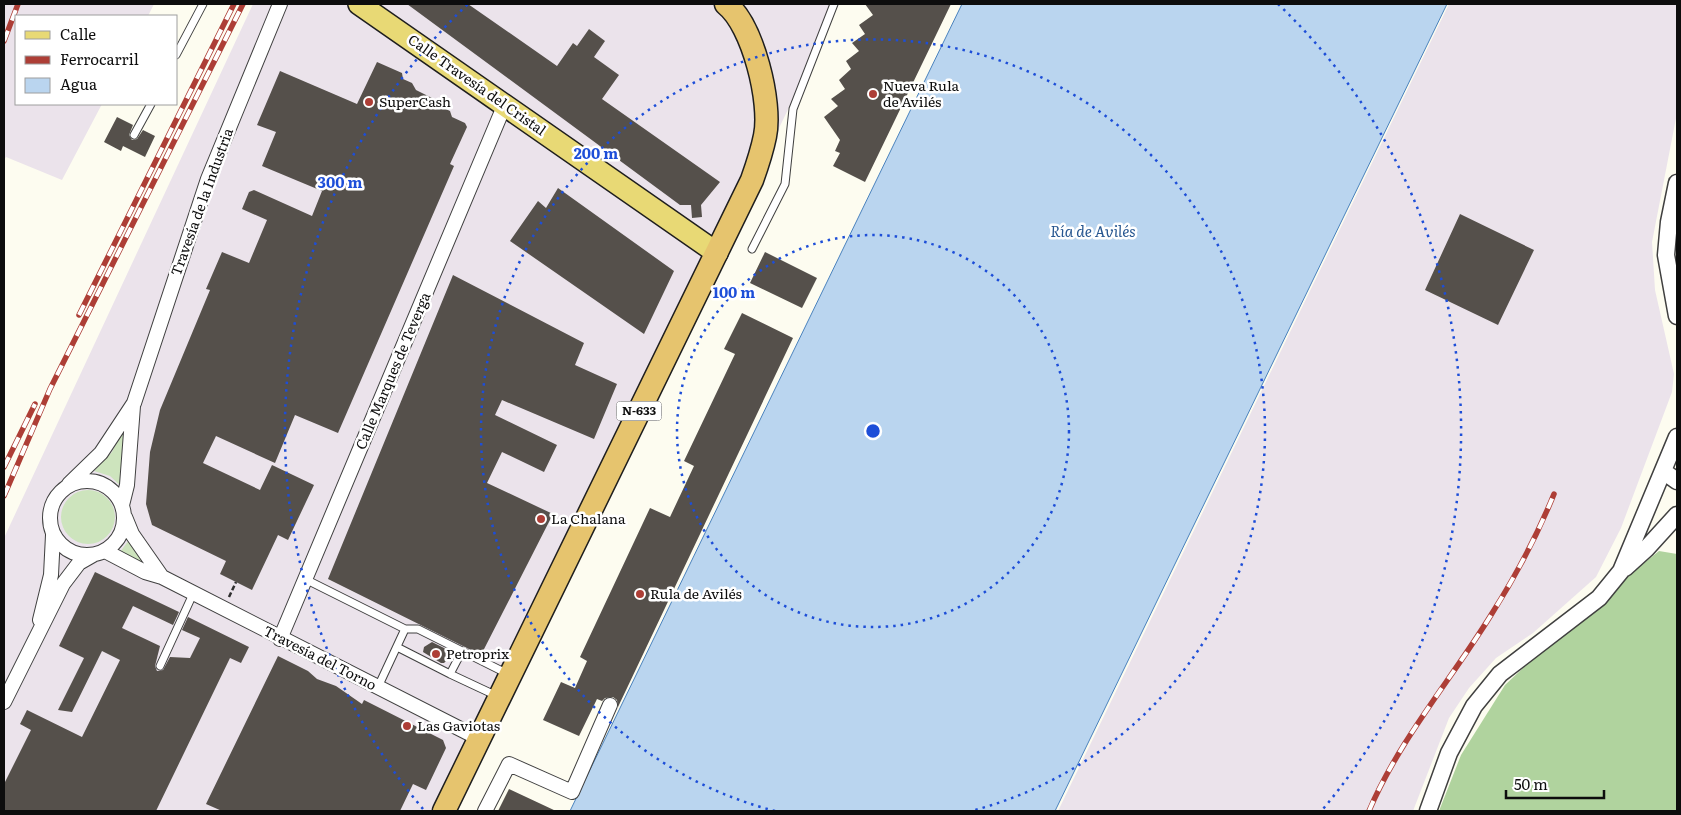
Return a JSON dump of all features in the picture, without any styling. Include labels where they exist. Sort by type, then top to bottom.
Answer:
[{"type":"highway","name":"N-633","points":[[444,811],[752,180],[766,134],[760,69],[752,44],[726,4]]},
{"type":"main road","name":"Calle Travesía del Cristal","points":[[359,4],[717,253]]},
{"type":"street","name":"Travesía de la Industria","points":[[4,702],[35,637],[72,572],[79,563],[99,553],[116,541],[122,530],[134,403],[208,179],[280,4]]},
{"type":"street","name":"Calle Marques de Teverga","points":[[280,639],[505,104]]},
{"type":"street","points":[[1677,183],[1669,222],[1666,255],[1677,316]]},
{"type":"street","name":"Travesía de la Industria","points":[[35,637],[52,575],[53,535],[49,518],[53,501],[60,491],[101,453],[134,403]]},
{"type":"street","points":[[1621,571],[1669,465],[1677,437]]},
{"type":"street","points":[[1669,465],[1677,481]]},
{"type":"street","points":[[69,484],[82,480],[106,485],[116,494],[123,511]]},
{"type":"street","name":"Travesía del Torno","points":[[123,511],[132,534],[162,577]]},
{"type":"street","points":[[1428,811],[1449,753],[1474,706],[1500,674],[1599,598],[1621,571],[1646,549],[1677,515]]},
{"type":"street","points":[[53,535],[60,545],[70,552],[82,555],[99,553]]},
{"type":"street","name":"Travesía del Torno","points":[[99,553],[162,577],[280,639],[480,739]]},
{"type":"street","points":[[485,811],[509,764],[572,792],[610,705]]},
{"type":"lane","points":[[178,51],[203,4]]},
{"type":"lane","points":[[752,249],[785,184],[793,109],[834,4]]},
{"type":"lane","points":[[134,135],[150,105]]},
{"type":"lane","points":[[305,579],[405,629],[418,629],[510,675]]},
{"type":"lane","points":[[160,666],[193,594]]},
{"type":"lane","points":[[378,687],[405,629]]},
{"type":"lane","points":[[397,647],[499,698]]},
{"type":"lane","points":[[450,674],[462,651]]},
{"type":"shaded area","points":[[4,4],[154,4],[148,15],[15,15],[15,105],[101,105],[62,180],[6,157],[4,160]]},
{"type":"shaded area","points":[[253,4],[839,4],[449,811],[4,811],[4,538]]},
{"type":"shaded area","points":[[1449,4],[1677,4],[1677,113],[1652,242],[1655,290],[1674,374],[1672,392],[1621,528],[1596,577],[1533,633],[1496,658],[1469,688],[1449,718],[1413,811],[1058,811]]},
{"type":"green space","points":[[124,427],[124,489],[110,476],[94,471],[112,452]]},
{"type":"green space","points":[[83,490],[93,490],[103,494],[111,502],[115,517],[111,532],[103,540],[93,544],[83,544],[73,540],[65,532],[61,522],[61,512],[65,502],[73,494]]},
{"type":"green space","points":[[129,540],[150,569],[120,552]]},
{"type":"green space","points":[[1659,551],[1677,554],[1677,811],[1439,811],[1461,755],[1505,685],[1585,610]]},
{"type":"water","name":"Ría de Avilés","points":[[962,4],[1447,4],[1055,811],[570,811]]},
{"type":"building","points":[[407,4],[468,4],[557,66],[573,43],[577,46],[589,29],[605,41],[594,57],[619,75],[602,99],[720,182],[701,205],[702,217],[692,218],[691,205],[680,205]]},
{"type":"building","name":"Nueva Rula de Avilés","points":[[865,4],[951,4],[865,182],[833,166],[840,153],[835,151],[840,140],[824,117],[838,106],[831,99],[845,89],[839,80],[851,69],[846,61],[859,51],[852,43],[865,34],[859,25],[873,15]]},
{"type":"building","points":[[377,62],[402,73],[403,79],[412,83],[416,90],[432,98],[435,104],[450,111],[452,117],[465,123],[467,127],[450,164],[454,166],[338,433],[295,415],[275,463],[216,436],[203,463],[260,490],[272,465],[314,485],[288,540],[278,535],[252,590],[220,574],[226,561],[152,525],[146,504],[150,452],[160,410],[210,290],[206,289],[222,252],[249,263],[267,220],[242,209],[249,192],[254,190],[312,216],[322,191],[262,166],[276,132],[257,125],[280,71],[357,104]]},
{"type":"building","points":[[117,117],[133,125],[129,135],[132,140],[137,139],[143,130],[155,136],[145,157],[123,146],[121,151],[104,142]]},
{"type":"building","points":[[558,188],[674,271],[644,334],[510,241],[538,201],[546,208]]},
{"type":"building","points":[[1460,214],[1534,250],[1498,325],[1425,290]]},
{"type":"building","points":[[765,252],[817,278],[802,308],[750,283]]},
{"type":"building","points":[[453,275],[584,343],[575,365],[617,384],[594,439],[502,400],[495,415],[557,445],[544,472],[502,452],[487,483],[553,514],[481,655],[328,579]]},
{"type":"building","points":[[742,313],[793,338],[618,707],[617,700],[613,697],[605,698],[602,701],[597,699],[579,736],[543,720],[561,682],[575,688],[587,661],[580,657],[650,508],[670,517],[694,466],[684,461],[735,354],[724,349]]},
{"type":"building","points":[[95,572],[179,612],[173,625],[133,606],[122,628],[160,646],[155,666],[157,671],[163,670],[170,657],[190,658],[200,638],[182,630],[188,617],[249,647],[241,663],[230,658],[156,811],[4,811],[4,784],[31,730],[20,724],[27,710],[82,737],[120,660],[102,651],[72,712],[58,710],[84,658],[59,646]]},
{"type":"building","name":"Petroprix","points":[[432,642],[448,650],[448,659],[444,663],[423,652],[424,647]]},
{"type":"building","points":[[278,656],[308,671],[317,679],[336,686],[362,704],[364,700],[443,740],[446,748],[426,790],[413,784],[400,811],[222,811],[206,804]]},
{"type":"building","points":[[509,789],[556,811],[498,811]]},
{"type":"railway","points":[[4,41],[18,4]]},
{"type":"railway","points":[[79,315],[234,4]]},
{"type":"railway","points":[[4,496],[50,389],[243,4]]},
{"type":"railway","points":[[4,467],[35,404]]},
{"type":"railway","points":[[1369,811],[1381,785],[1410,735],[1476,639],[1509,586],[1533,541],[1554,494]]},
{"type":"place","name":"Nueva Rula de Avilés","points":[[873,94]]},
{"type":"place","name":"SuperCash","points":[[369,102]]},
{"type":"place","name":"La Chalana","points":[[541,519]]},
{"type":"place","name":"Rula de Avilés","points":[[640,594]]},
{"type":"place","name":"Petroprix","points":[[436,654]]},
{"type":"place","name":"Las Gaviotas","points":[[407,726]]}]
